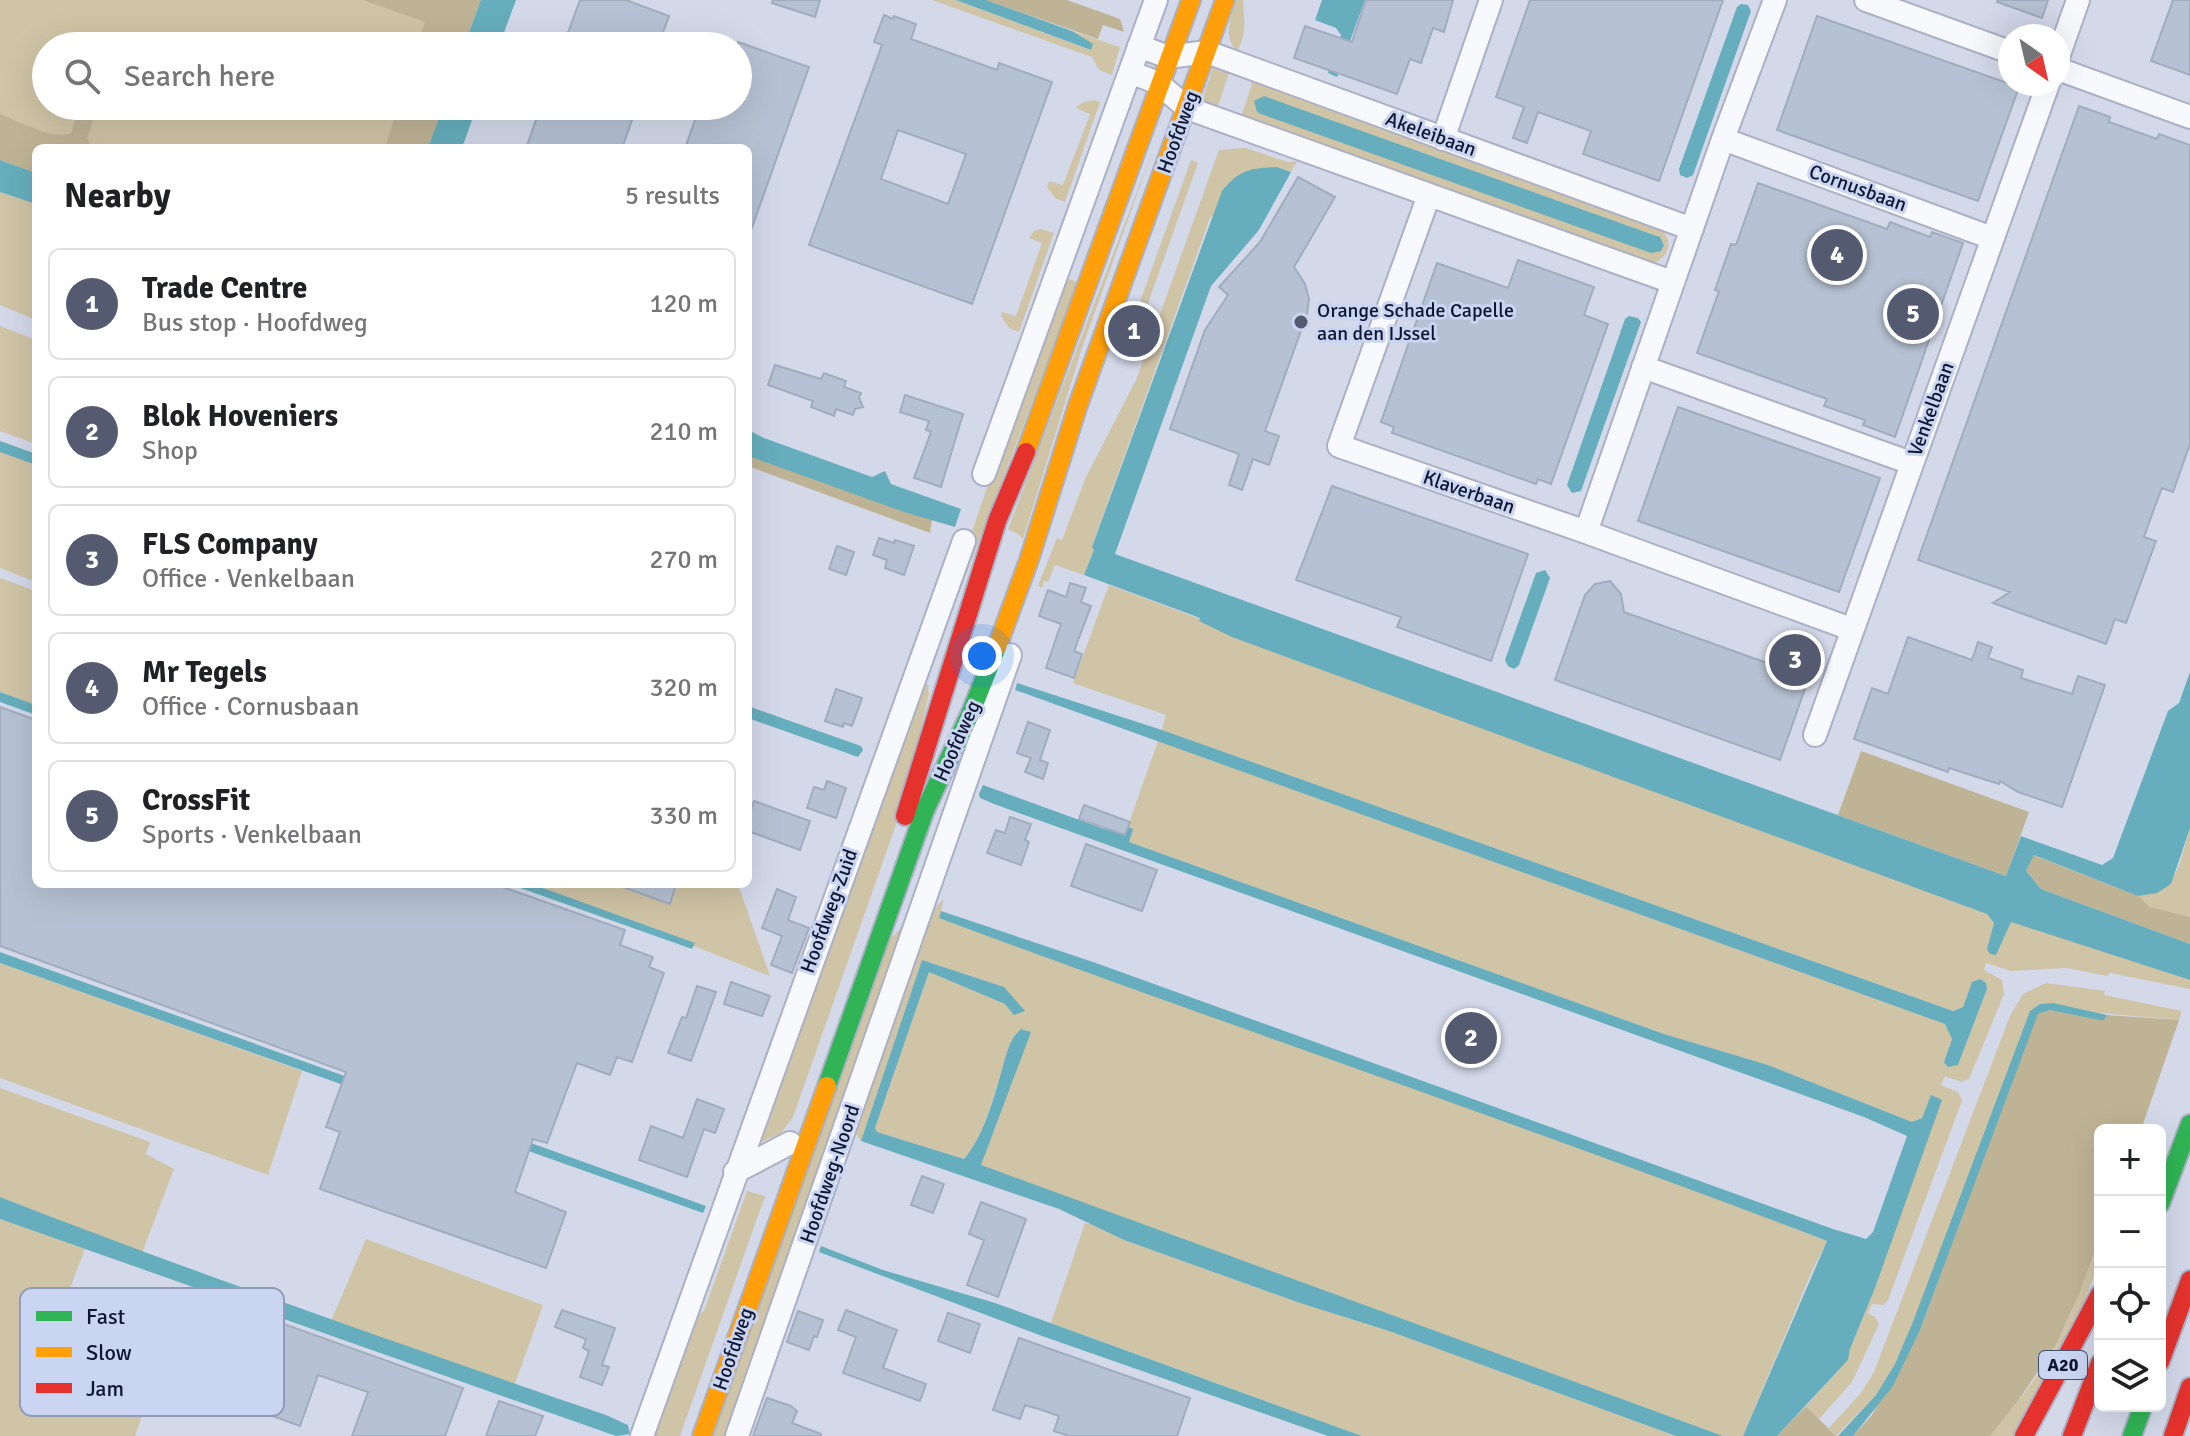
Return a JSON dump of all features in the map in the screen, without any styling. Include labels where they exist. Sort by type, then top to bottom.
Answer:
[{"type":"main road","name":"Hoofdweg","points":[[686,1436],[898,838],[990,546],[1191,0]]},
{"type":"main road","name":"Hoofdweg","points":[[702,1436],[925,810],[970,719],[1026,587],[1078,405],[1225,0]]},
{"type":"main road","points":[[990,546],[999,542],[1013,547],[1017,558],[1011,573],[1026,587]]},
{"type":"main road","points":[[2166,1167],[2190,1122]]},
{"type":"main road","points":[[2163,1196],[2190,1122]]},
{"type":"main road","points":[[2166,1346],[2190,1280]]},
{"type":"main road","name":"A20","points":[[2024,1436],[2094,1305]]},
{"type":"main road","name":"A20","points":[[2072,1436],[2094,1379]]},
{"type":"main road","points":[[2173,1436],[2190,1387]]},
{"type":"main road","points":[[2132,1436],[2141,1412]]},
{"type":"street","points":[[984,474],[1156,0]]},
{"type":"street","points":[[1443,139],[1491,0]]},
{"type":"street","points":[[1586,532],[1672,282],[1775,0]]},
{"type":"street","points":[[1866,0],[1998,48]]},
{"type":"street","points":[[2070,24],[2078,0]]},
{"type":"street","points":[[1139,46],[1168,57]]},
{"type":"street","name":"Akeleibaan","points":[[1168,57],[1207,52],[1692,229]]},
{"type":"street","name":"Hoofdweg","points":[[1130,72],[1158,83]]},
{"type":"street","points":[[2070,73],[2190,117]]},
{"type":"street","points":[[1158,83],[1187,108],[1672,282]]},
{"type":"street","name":"Venkelbaan","points":[[1815,735],[2044,96]]},
{"type":"street","name":"Cornusbaan","points":[[1723,139],[1992,238]]},
{"type":"street","name":"Klaverbaan","points":[[1429,195],[1339,446],[1851,629]]},
{"type":"street","points":[[1643,367],[1911,463]]},
{"type":"street","name":"Hoofdweg-Zuid","points":[[642,1436],[964,541]]},
{"type":"street","name":"Hoofdweg-Noord","points":[[737,1436],[923,906],[1026,587]]},
{"type":"street","points":[[945,689],[923,651],[961,637]]},
{"type":"street","points":[[885,923],[923,906],[904,873]]},
{"type":"street","points":[[735,1172],[790,1143]]},
{"type":"shaded area","points":[[0,0],[463,0],[450,32],[32,32],[32,120],[417,120],[408,144],[32,144],[32,149],[0,161]]},
{"type":"shaded area","points":[[363,0],[481,0],[469,32],[422,32],[425,22]]},
{"type":"shaded area","points":[[932,0],[956,0],[1090,50],[1092,44],[1072,31],[1120,47],[1112,75],[1099,70],[1092,57]]},
{"type":"shaded area","points":[[986,0],[1067,0],[1120,19],[1124,32],[1103,25],[1098,39]]},
{"type":"shaded area","points":[[1237,0],[1243,0],[1244,33],[1237,51],[1229,33]]},
{"type":"shaded area","points":[[1213,67],[1229,73],[1218,106],[1202,101]]},
{"type":"shaded area","points":[[1253,81],[1656,225],[1666,236],[1668,248],[1661,258],[1647,264],[1267,130],[1242,114]],"holes":[[[1264,96],[1660,237],[1664,244],[1661,251]]]},
{"type":"shaded area","points":[[1093,100],[1100,102],[1065,202],[1055,198],[1047,187],[1049,181],[1063,185],[1090,114],[1076,108]]},
{"type":"shaded area","points":[[0,114],[45,132],[71,133],[75,120],[93,120],[87,138],[90,144],[32,144],[32,172],[0,160]]},
{"type":"shaded area","points":[[394,120],[438,120],[429,144],[386,144]]},
{"type":"shaded area","points":[[1154,147],[1082,348],[1023,539],[1008,529]]},
{"type":"shaded area","points":[[1245,148],[1288,162],[1297,161],[1291,172],[1277,167],[1210,218],[1084,575],[1055,565],[1042,588],[1038,586],[1057,538],[1062,540],[1086,477],[1137,378],[1219,150]]},
{"type":"shaded area","points":[[1191,160],[1198,163],[1141,323],[1133,321]]},
{"type":"shaded area","points":[[0,192],[32,203],[32,318],[0,305]]},
{"type":"shaded area","points":[[1041,229],[1054,233],[1019,332],[1009,328],[1001,316],[1002,312],[1016,316],[1042,243],[1029,238],[1034,231]]},
{"type":"shaded area","points":[[1066,278],[1078,282],[959,593],[952,590],[991,476],[996,477]]},
{"type":"shaded area","points":[[0,326],[32,338],[32,443],[0,431]]},
{"type":"shaded area","points":[[0,452],[32,464],[32,580],[0,568]]},
{"type":"shaded area","points":[[752,457],[932,520],[930,533],[752,467]]},
{"type":"shaded area","points":[[0,578],[32,590],[32,704],[0,692]]},
{"type":"shaded area","points":[[1109,585],[1987,914],[1994,923],[1987,949],[1996,954],[2011,921],[2190,980],[2190,989],[2110,973],[2107,976],[2067,968],[2011,971],[1986,963],[1984,970],[2002,980],[2004,994],[1969,1079],[1961,1082],[1945,1076],[1941,1085],[1958,1092],[1962,1100],[1960,1106],[1888,1300],[1884,1305],[1872,1304],[1868,1313],[1879,1324],[1852,1382],[1819,1419],[1806,1406],[1848,1360],[1875,1288],[1931,1095],[1922,1118],[1912,1122],[1768,1065],[1664,1034],[1129,842],[1128,826],[1158,741],[1945,1024],[1952,1039],[1944,1062],[1958,1065],[1987,989],[1986,983],[1972,982],[1963,1007],[1953,1011],[1162,730],[1166,715],[1073,683]]},
{"type":"shaded area","points":[[924,683],[928,685],[929,695],[898,819],[793,1117],[781,1133],[761,1142],[772,1113],[770,1110]]},
{"type":"shaded area","points":[[1861,751],[2029,812],[2006,876],[1838,815]]},
{"type":"shaded area","points":[[2190,828],[2190,917],[2150,907],[2138,896],[2152,893],[2170,881],[2180,863]]},
{"type":"shaded area","points":[[2033,855],[2138,896],[2150,907],[2190,917],[2190,944],[2041,889],[2026,871]]},
{"type":"shaded area","points":[[543,888],[739,888],[770,976],[694,946],[694,943]]},
{"type":"shaded area","points":[[944,899],[939,918],[1656,1175],[1827,1241],[1743,1436],[1723,1436],[980,1165],[1030,1032],[1021,1029],[1010,1044],[986,1118],[977,1140],[964,1159],[877,1132],[875,1128],[929,972],[1005,1004],[1004,987],[922,960],[861,1141],[853,1129],[928,915]]},
{"type":"shaded area","points":[[901,928],[906,930],[731,1436],[709,1436],[887,942]]},
{"type":"shaded area","points":[[0,963],[302,1071],[268,1175],[0,1078]]},
{"type":"shaded area","points":[[2046,983],[2105,991],[2104,995],[2182,1011],[2179,1020],[2100,1013],[1914,1319],[1895,1364],[1876,1395],[1836,1436],[1829,1428],[1861,1393],[1874,1372],[2010,1016],[2023,994]]},
{"type":"shaded area","points":[[2050,1010],[2099,1020],[2104,1020],[2107,1015],[2179,1020],[2143,1124],[2094,1124],[2094,1253],[2079,1294],[2057,1343],[1990,1436],[1853,1436],[1872,1415],[1920,1330],[2038,1014]]},
{"type":"shaded area","points":[[0,1088],[150,1142],[146,1154],[174,1169],[142,1253],[0,1197]]},
{"type":"shaded area","points":[[747,1191],[765,1196],[680,1436],[652,1436],[695,1316],[704,1311]]},
{"type":"shaded area","points":[[0,1219],[85,1249],[70,1288],[20,1288],[20,1416],[142,1416],[135,1436],[0,1436]]},
{"type":"shaded area","points":[[1085,1223],[1096,1225],[1124,1240],[1297,1302],[1389,1331],[1676,1436],[1362,1436],[1051,1323]]},
{"type":"shaded area","points":[[366,1239],[543,1305],[515,1384],[331,1321]]},
{"type":"shaded area","points":[[2094,1253],[2094,1276],[2063,1355],[2016,1436],[1990,1436],[2044,1366],[2075,1302]]},
{"type":"shaded area","points":[[1806,1406],[1836,1436],[1777,1436]]},
{"type":"water","points":[[481,0],[516,0],[504,32],[469,32]]},
{"type":"water","points":[[956,0],[986,0],[1072,31],[1093,44],[1091,50]]},
{"type":"water","points":[[1322,0],[1365,0],[1337,77],[1328,73],[1341,35],[1336,28],[1315,20]]},
{"type":"water","points":[[1748,5],[1751,11],[1693,175],[1687,178],[1680,175],[1679,169],[1737,7]]},
{"type":"water","points":[[1264,96],[1660,237],[1664,245],[1661,251],[1651,253],[1261,114],[1257,112],[1254,101]]},
{"type":"water","points":[[438,120],[472,120],[463,144],[429,144]]},
{"type":"water","points":[[0,160],[32,172],[32,203],[0,192]]},
{"type":"water","points":[[1277,167],[1291,172],[1259,230],[1211,286],[1115,554],[2006,876],[2021,836],[2102,865],[2113,858],[2168,711],[2179,703],[2190,672],[2190,828],[2171,884],[2157,893],[2138,896],[2034,855],[2026,871],[2041,889],[2190,944],[2190,980],[2011,922],[1996,955],[1990,954],[1987,949],[1994,923],[1987,914],[1232,637],[1199,621],[1200,618],[1084,575],[1222,191],[1246,172]]},
{"type":"water","points":[[1629,316],[1641,322],[1581,491],[1572,493],[1567,485],[1625,319]]},
{"type":"water","points":[[752,432],[872,477],[885,471],[891,484],[961,509],[955,527],[752,457]]},
{"type":"water","points":[[0,441],[32,453],[32,464],[0,452]]},
{"type":"water","points":[[1545,570],[1550,578],[1519,665],[1514,669],[1505,660],[1536,573]]},
{"type":"water","points":[[1017,683],[1162,730],[1953,1011],[1963,1007],[1972,982],[1980,979],[1986,983],[1987,989],[1958,1065],[1948,1067],[1944,1062],[1952,1039],[1945,1024],[1015,690]]},
{"type":"water","points":[[0,692],[32,704],[32,714],[0,702]]},
{"type":"water","points":[[752,707],[861,746],[863,750],[858,757],[752,719]]},
{"type":"water","points":[[983,785],[1107,830],[1115,817],[1121,824],[1133,829],[1129,842],[1664,1034],[1768,1065],[1912,1122],[1922,1118],[1931,1095],[1942,1100],[1848,1360],[1777,1436],[1743,1436],[1827,1241],[1606,1158],[939,918],[941,911],[1093,962],[1866,1239],[1873,1232],[1907,1136],[1864,1117],[994,804],[980,798]]},
{"type":"water","points":[[520,888],[543,888],[695,943],[692,949]]},
{"type":"water","points":[[0,952],[706,1206],[703,1213],[0,963]]},
{"type":"water","points":[[922,960],[1004,987],[1025,1011],[1014,1015],[1005,1004],[929,972],[875,1128],[877,1132],[964,1159],[987,1118],[1010,1044],[1021,1029],[1031,1032],[981,1165],[1723,1436],[1676,1436],[1389,1331],[1297,1302],[1124,1240],[1059,1209],[861,1141]]},
{"type":"water","points":[[2053,1003],[2107,1015],[2104,1020],[2099,1020],[2050,1010],[2038,1014],[1920,1330],[1893,1386],[1853,1436],[1838,1436],[1876,1395],[1895,1364],[2030,1011],[2040,1004]]},
{"type":"water","points":[[0,1197],[243,1288],[196,1288],[0,1219]]},
{"type":"water","points":[[821,1246],[883,1270],[995,1303],[1362,1436],[1328,1436],[1042,1336],[819,1252]]},
{"type":"water","points":[[284,1303],[628,1425],[630,1434],[616,1436],[284,1319]]},
{"type":"building","points":[[580,0],[626,0],[669,16],[663,32],[568,32]]},
{"type":"building","points":[[773,0],[820,0],[815,17],[772,3]]},
{"type":"building","points":[[1366,0],[1453,0],[1444,32],[1433,28],[1421,63],[1410,59],[1397,94],[1294,58],[1305,26],[1352,42]]},
{"type":"building","points":[[1530,0],[1723,0],[1659,181],[1583,154],[1591,131],[1538,112],[1527,143],[1513,138],[1524,107],[1496,97]]},
{"type":"building","points":[[1998,0],[2048,0],[2042,18]]},
{"type":"building","points":[[2173,0],[2190,0],[2190,75],[2151,61]]},
{"type":"building","points":[[884,15],[893,19],[894,16],[916,24],[911,39],[997,70],[999,63],[1052,82],[972,304],[809,245],[882,45],[874,42]],"holes":[[[898,130],[966,154],[948,204],[881,179]]]},
{"type":"building","points":[[1817,16],[1998,80],[1998,96],[2016,96],[1978,201],[1777,130]]},
{"type":"building","points":[[752,47],[809,67],[752,227],[752,144],[686,144],[695,120],[752,120]]},
{"type":"building","points":[[2079,106],[2110,117],[2109,122],[2157,139],[2159,134],[2190,145],[2190,444],[2173,492],[2162,488],[2154,509],[2144,537],[2156,541],[2126,623],[2115,619],[2106,644],[1993,603],[2010,592],[1918,560]]},
{"type":"building","points":[[536,120],[632,120],[623,144],[527,144]]},
{"type":"building","points":[[1298,177],[1335,197],[1294,267],[1305,284],[1309,299],[1307,314],[1265,431],[1279,436],[1269,465],[1253,459],[1242,490],[1229,485],[1239,454],[1170,429],[1205,330],[1228,295],[1219,287],[1260,242]]},
{"type":"building","points":[[1758,183],[1887,229],[1890,222],[1930,237],[1932,232],[1963,243],[1895,437],[1863,425],[1865,420],[1824,406],[1827,399],[1697,353],[1719,291],[1715,290],[1731,244],[1736,245]]},
{"type":"building","points":[[1518,260],[1594,287],[1584,315],[1608,324],[1551,484],[1538,479],[1536,484],[1392,433],[1394,427],[1381,422],[1437,263],[1508,288]]},
{"type":"building","points":[[775,365],[821,379],[824,373],[846,381],[844,387],[861,393],[859,398],[863,407],[855,409],[853,415],[836,409],[834,416],[811,407],[813,401],[768,385]]},
{"type":"building","points":[[905,395],[963,414],[941,487],[914,478],[931,432],[926,430],[929,421],[900,412]]},
{"type":"building","points":[[1678,407],[1880,478],[1839,592],[1638,521]]},
{"type":"building","points":[[1332,486],[1528,554],[1491,661],[1397,627],[1401,617],[1296,580]]},
{"type":"building","points":[[879,538],[914,546],[904,575],[885,568],[887,560],[873,555]]},
{"type":"building","points":[[837,546],[854,552],[846,575],[829,569]]},
{"type":"building","points":[[1610,581],[1621,594],[1624,612],[1770,664],[1783,651],[1794,647],[1801,650],[1810,664],[1810,674],[1780,760],[1555,680],[1585,595],[1595,584]]},
{"type":"building","points":[[1070,583],[1086,588],[1081,602],[1091,606],[1074,651],[1082,654],[1074,678],[1046,668],[1061,624],[1039,616],[1048,590],[1066,597]]},
{"type":"building","points":[[1908,637],[1972,660],[1978,642],[1992,647],[1988,658],[2023,670],[2021,678],[2072,694],[2078,676],[2105,685],[2062,807],[2018,792],[2000,781],[1999,784],[1949,768],[1948,772],[1854,739],[1872,688],[1888,694]]},
{"type":"building","points":[[836,689],[862,698],[852,726],[844,723],[843,727],[825,721]]},
{"type":"building","points":[[0,707],[32,719],[32,888],[505,888],[625,930],[620,945],[653,957],[649,967],[664,973],[632,1062],[617,1057],[610,1075],[577,1063],[547,1143],[533,1139],[515,1192],[566,1212],[546,1268],[320,1189],[340,1132],[326,1127],[346,1072],[0,946]]},
{"type":"building","points":[[1028,722],[1050,730],[1040,760],[1048,763],[1043,779],[1025,772],[1031,758],[1017,753]]},
{"type":"building","points":[[827,781],[846,788],[836,818],[807,808],[814,787],[824,790]]},
{"type":"building","points":[[754,801],[810,821],[800,850],[752,832]]},
{"type":"building","points":[[1084,805],[1130,822],[1125,835],[1079,819]]},
{"type":"building","points":[[1010,817],[1031,824],[1021,865],[987,853],[996,830],[1005,833]]},
{"type":"building","points":[[1086,844],[1157,870],[1142,911],[1071,886]]},
{"type":"building","points":[[626,888],[675,888],[670,904]]},
{"type":"building","points":[[777,889],[796,897],[788,920],[809,928],[792,973],[771,965],[782,936],[762,928]]},
{"type":"building","points":[[731,982],[770,996],[762,1016],[724,1004]]},
{"type":"building","points":[[697,986],[716,992],[691,1061],[668,1053],[682,1017],[686,1018]]},
{"type":"building","points":[[697,1099],[724,1109],[715,1133],[704,1129],[687,1177],[639,1160],[651,1126],[683,1138]]},
{"type":"building","points":[[922,1176],[944,1184],[933,1213],[911,1205]]},
{"type":"building","points":[[981,1202],[1026,1219],[998,1297],[967,1285],[984,1240],[969,1234]]},
{"type":"building","points":[[562,1310],[615,1328],[602,1365],[609,1367],[602,1385],[580,1377],[589,1351],[583,1348],[586,1339],[555,1327]]},
{"type":"building","points":[[846,1310],[897,1330],[883,1368],[926,1384],[920,1401],[843,1373],[856,1337],[838,1330]]},
{"type":"building","points":[[798,1311],[823,1320],[809,1350],[787,1342]]},
{"type":"building","points":[[948,1313],[980,1324],[970,1353],[938,1341]]},
{"type":"building","points":[[284,1324],[463,1388],[445,1436],[352,1436],[368,1392],[318,1375],[300,1426],[272,1416],[284,1416]]},
{"type":"building","points":[[1019,1338],[1190,1398],[1177,1436],[1069,1436],[1054,1431],[1059,1416],[1042,1410],[1025,1405],[1020,1419],[993,1410]]},
{"type":"building","points":[[767,1398],[791,1406],[797,1411],[792,1423],[821,1436],[753,1436]]},
{"type":"building","points":[[499,1401],[543,1416],[535,1436],[486,1436]]},
{"type":"traffic: fast","points":[[827,1086],[925,810],[971,712],[997,647]]},
{"type":"traffic: fast","points":[[2163,1196],[2190,1124]]},
{"type":"traffic: fast","points":[[2132,1436],[2141,1412]]},
{"type":"traffic: slow","points":[[1026,452],[1191,0]]},
{"type":"traffic: slow","points":[[997,647],[1029,560],[1078,405],[1225,0]]},
{"type":"traffic: slow","points":[[702,1436],[827,1086]]},
{"type":"traffic: jam","points":[[905,816],[997,521],[1026,452]]},
{"type":"traffic: jam","points":[[2166,1346],[2190,1280]]},
{"type":"traffic: jam","points":[[2024,1436],[2094,1305]]},
{"type":"traffic: jam","points":[[2072,1436],[2094,1379]]},
{"type":"traffic: jam","points":[[2173,1436],[2190,1387]]},
{"type":"place","name":"Mr Tegels","points":[[1837,255]]},
{"type":"place","name":"CrossFit","points":[[1913,314]]},
{"type":"place","name":"Orange Schade Capelle aan den IJssel","points":[[1301,322]]},
{"type":"place","name":"Trade Centre","points":[[1134,331]]},
{"type":"place","name":"FLS Company","points":[[1795,660]]},
{"type":"place","name":"Blok Hoveniers","points":[[1471,1038]]}]
